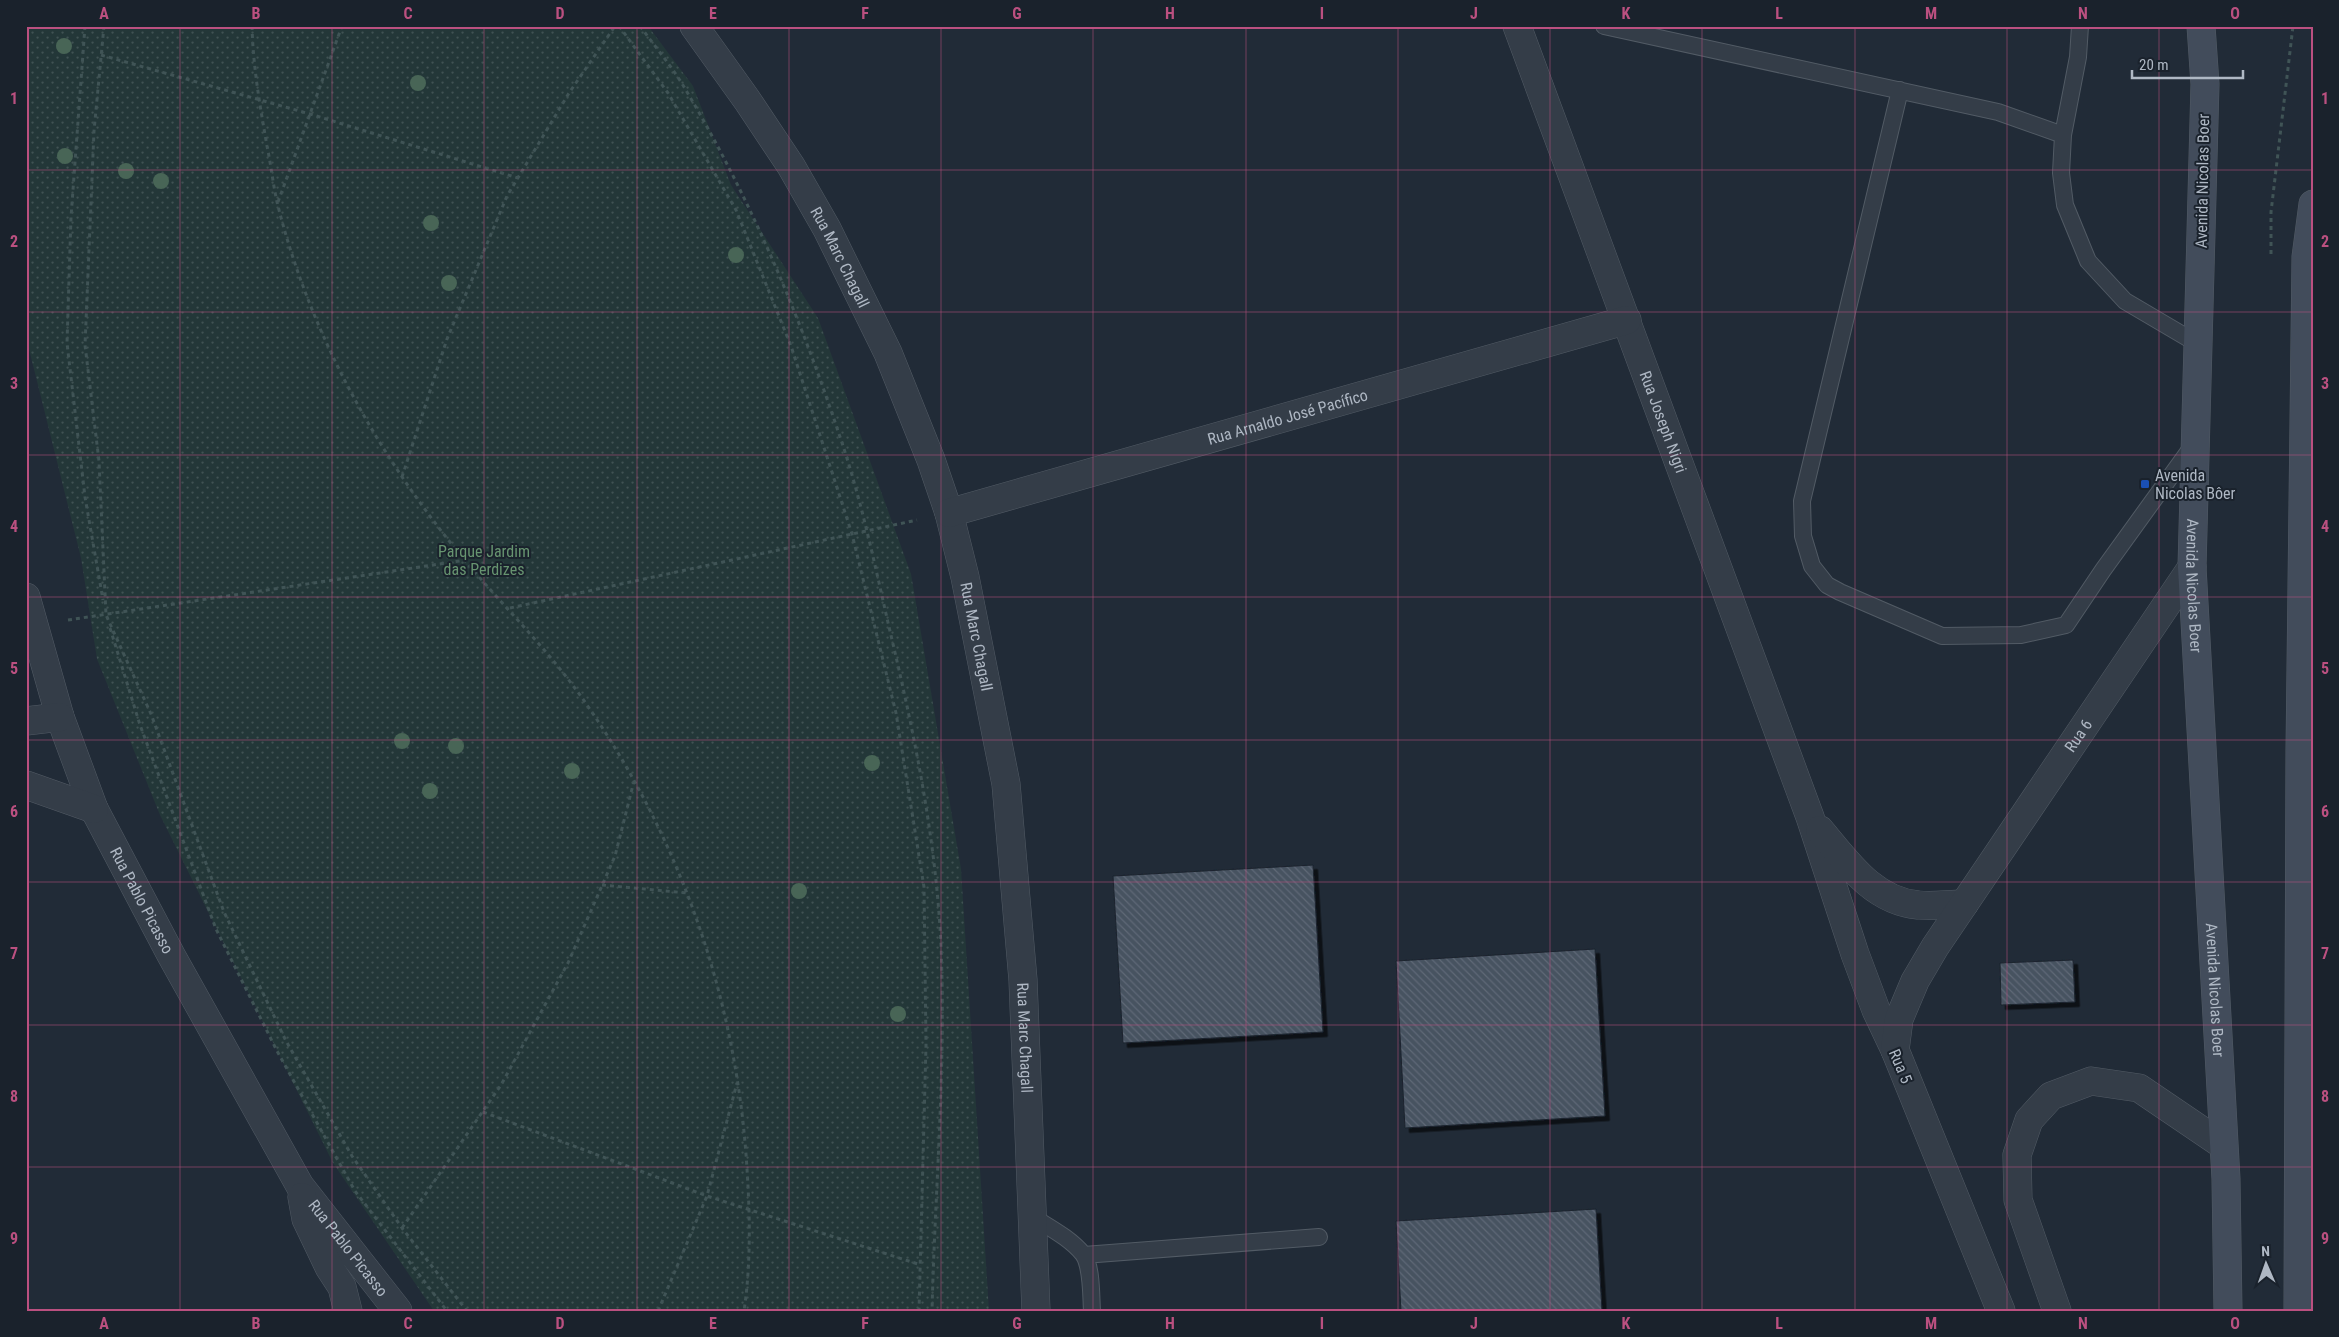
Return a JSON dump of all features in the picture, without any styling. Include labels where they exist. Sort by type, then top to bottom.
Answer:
[{"type":"main road","name":"Avenida Nicolas Boer","points":[[2201,26],[2205,84],[2192,567],[2226,1179],[2228,1311]]},
{"type":"main road","points":[[2298,1311],[2304,768],[2306,257],[2313,204]]},
{"type":"street","name":"Rua Marc Chagall","points":[[694,26],[780,150],[826,229],[888,353],[931,460],[949,513],[965,577],[1006,784],[1023,980],[1036,1311]]},
{"type":"street","name":"Rua Joseph Nigri","points":[[1517,26],[1810,817]]},
{"type":"street","name":"Rua Arnaldo José Pacífico","points":[[949,513],[1626,320]]},
{"type":"street","name":"Rua 6","points":[[1895,1050],[1899,1019],[1915,980],[1935,947],[2192,567]]},
{"type":"street","name":"Rua Pablo Picasso","points":[[26,597],[60,716],[94,809],[171,955],[300,1186],[398,1311]]},
{"type":"street","points":[[26,721],[60,716]]},
{"type":"street","points":[[26,785],[94,809]]},
{"type":"street","points":[[1810,817],[1854,871],[1878,892],[1896,901],[1918,905],[1964,904]]},
{"type":"street","name":"Rua 5","points":[[1810,817],[1855,954],[1876,1010],[1895,1050],[2000,1311]]},
{"type":"street","points":[[2057,1311],[2018,1200],[2017,1155],[2029,1120],[2052,1096],[2091,1081],[2139,1088],[2223,1145]]},
{"type":"street","name":"Rua Pablo Picasso","points":[[300,1186],[306,1219],[320,1250],[342,1287],[348,1311]]},
{"type":"lane","points":[[1604,26],[1998,112],[2063,135]]},
{"type":"lane","points":[[2080,26],[2078,57],[2063,135],[2061,173],[2065,205],[2088,261],[2125,301],[2198,344]]},
{"type":"lane","points":[[1900,90],[1802,501],[1803,536],[1812,566],[1827,585],[1942,636],[2021,635],[2066,625],[2195,442]]},
{"type":"lane","points":[[1033,1217],[1063,1236],[1084,1255],[1090,1279],[1092,1311]]},
{"type":"lane","points":[[1084,1255],[1318,1237]]},
{"type":"path","points":[[85,26],[71,217],[67,343],[86,497],[106,615],[140,725],[216,929],[276,1051],[355,1191],[446,1311]]},
{"type":"path","points":[[104,26],[94,131],[85,345],[99,461],[106,615],[151,714],[224,912],[286,1041],[352,1156],[402,1228],[467,1311]]},
{"type":"path","points":[[252,26],[259,100],[278,202],[300,277],[330,350],[366,419],[402,476],[466,560],[509,609],[586,704],[634,780],[675,860],[714,971],[730,1032],[744,1120],[750,1210],[744,1311]]},
{"type":"path","points":[[278,202],[342,26]]},
{"type":"path","points":[[402,476],[447,339],[507,196],[569,93],[615,26]]},
{"type":"path","points":[[619,26],[668,93],[736,210],[791,346],[852,534],[896,713],[924,887],[926,1045],[920,1311]]},
{"type":"path","points":[[640,26],[686,89],[758,224],[839,432],[866,531],[915,740],[928,810],[940,945],[942,1109],[932,1311]]},
{"type":"path","points":[[101,55],[310,114],[518,178]]},
{"type":"path","points":[[509,609],[949,513]]},
{"type":"path","points":[[33,626],[466,560]]},
{"type":"path","points":[[402,1228],[501,1085],[568,963],[615,856],[634,780]]},
{"type":"path","points":[[602,885],[687,893]]},
{"type":"path","points":[[658,1311],[707,1196],[738,1081]]},
{"type":"path","points":[[483,1112],[707,1196],[921,1265]]},
{"type":"green space","name":"Parque Jardim das Perdizes","points":[[26,26],[648,26],[693,86],[731,185],[818,318],[911,574],[961,869],[989,1311],[434,1311],[333,1163],[160,815],[97,659],[81,558],[29,349],[26,330]]},
{"type":"building","points":[[1313,865],[1323,1032],[1123,1043],[1113,876]]},
{"type":"building","points":[[1595,949],[1605,1116],[1405,1128],[1396,961]]},
{"type":"building","points":[[2073,960],[2075,1002],[2001,1005],[2000,963]]},
{"type":"building","points":[[1596,1209],[1602,1311],[1401,1311],[1396,1221]]},
{"type":"place","name":"Avenida Nicolas Bôer","points":[[2145,484]]}]
